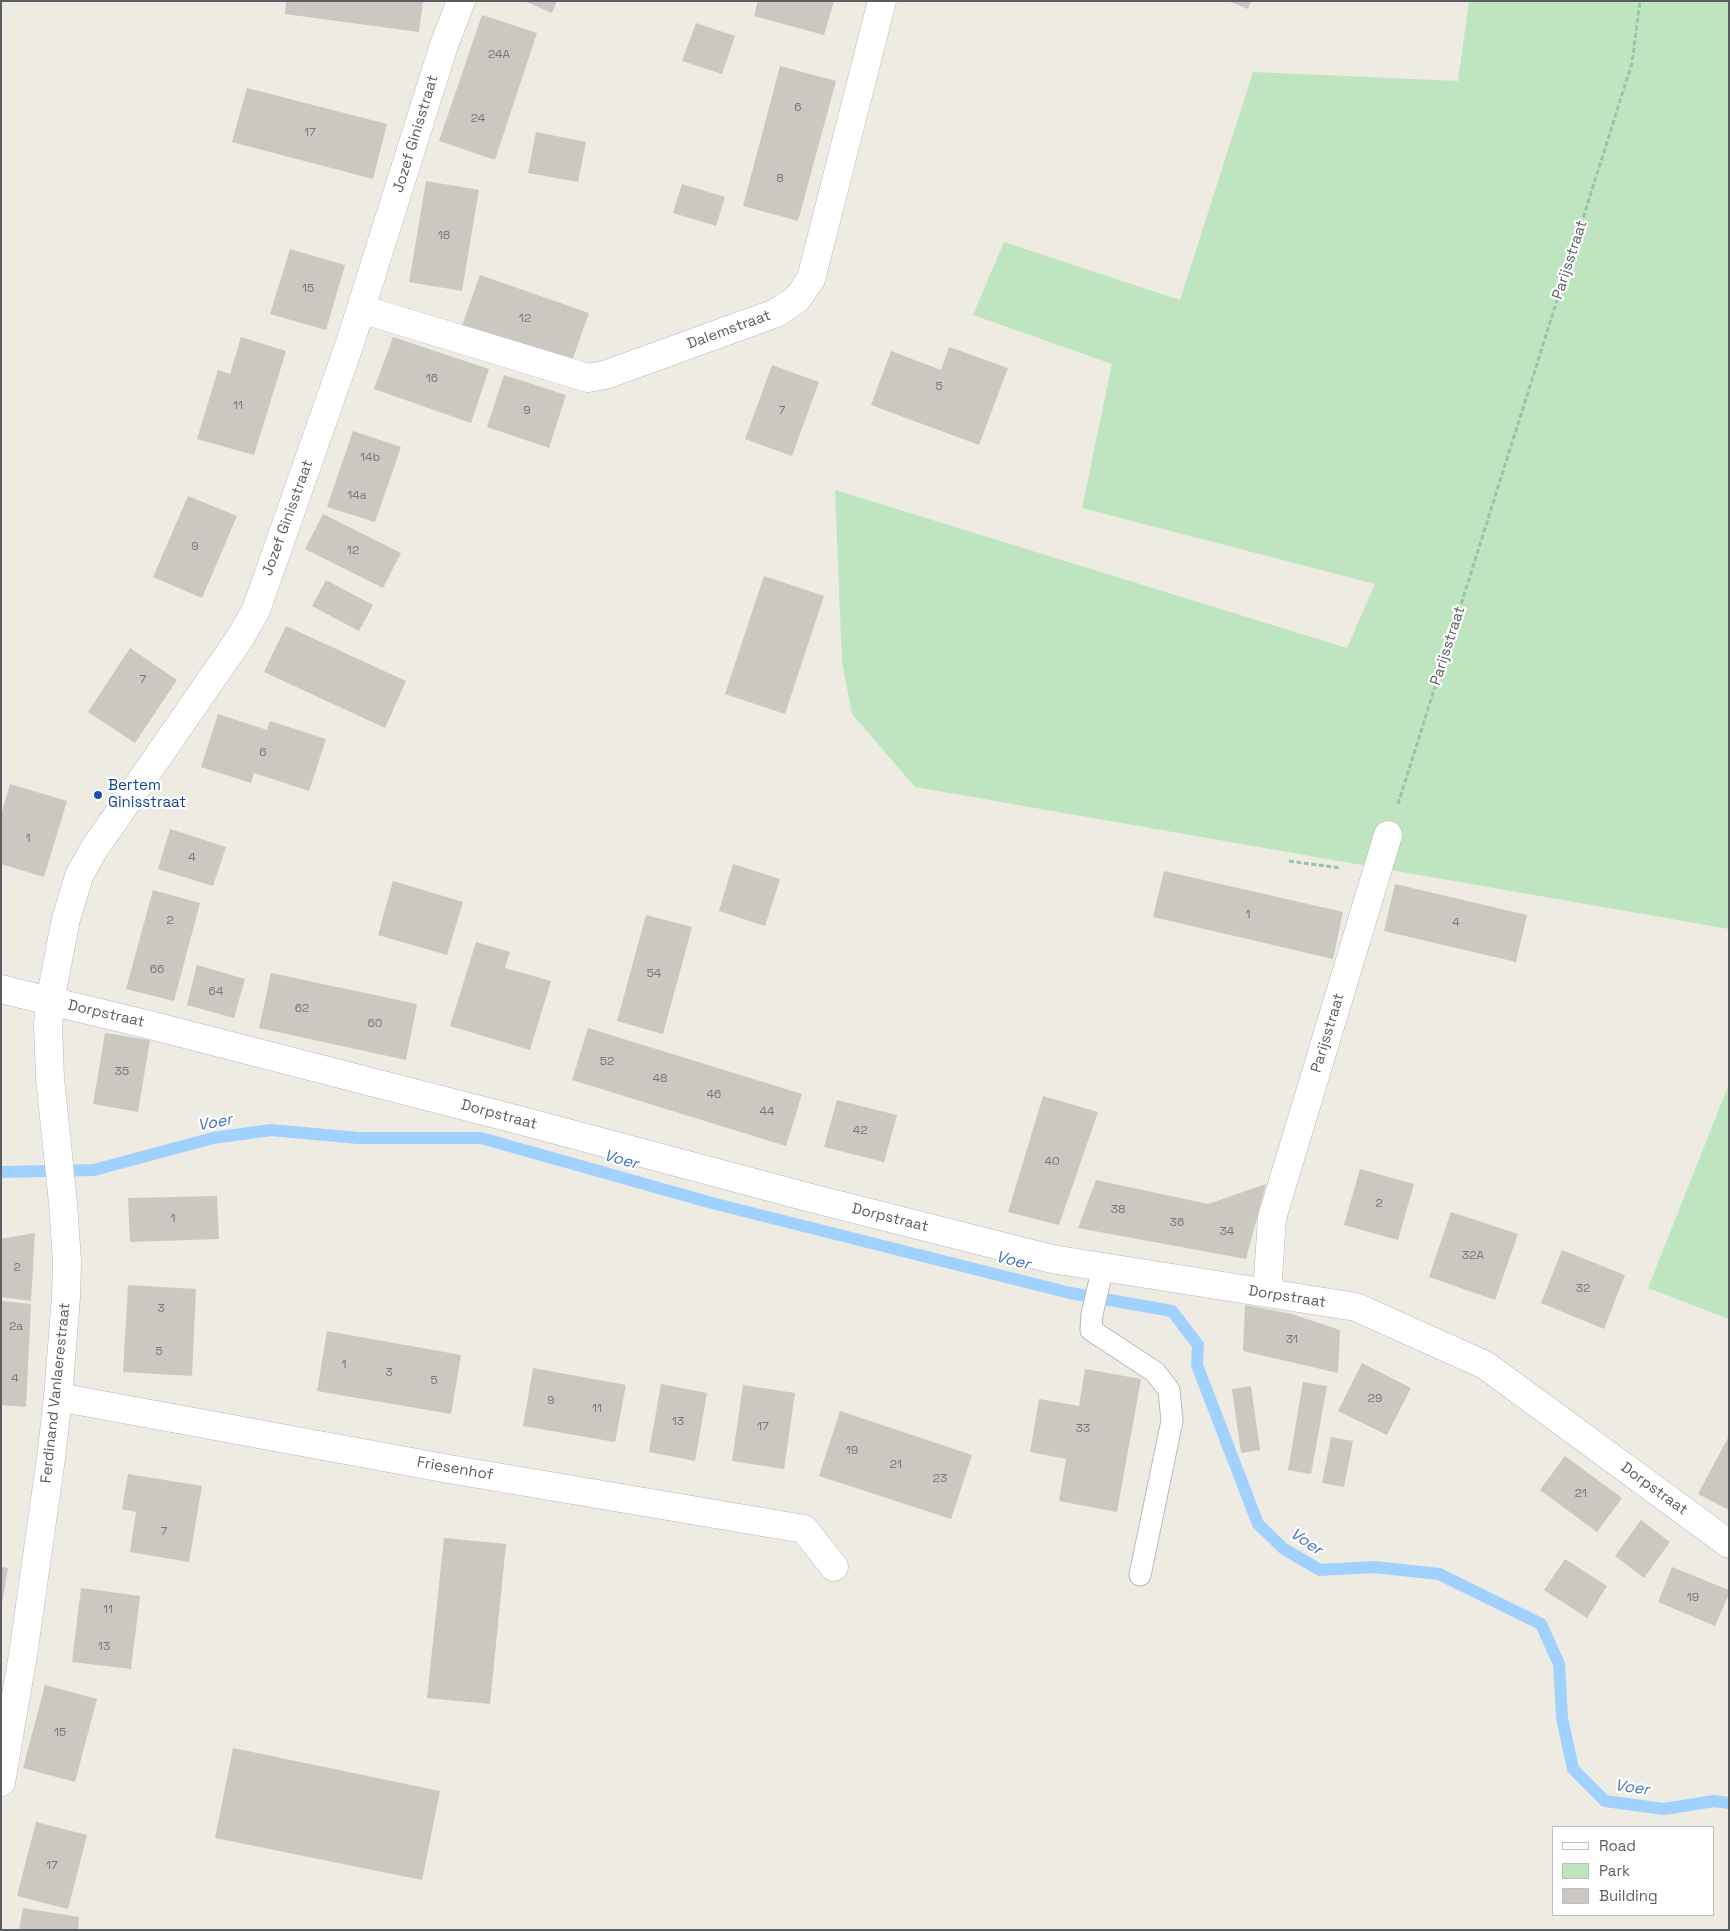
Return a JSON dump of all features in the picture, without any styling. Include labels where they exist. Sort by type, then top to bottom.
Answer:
[{"type":"street","name":"Jozef Ginisstraat","points":[[50,1001],[66,919],[80,876],[87,862],[99,841],[240,638],[256,610],[350,343],[444,45],[461,1]]},
{"type":"street","name":"Dalemstraat","points":[[361,309],[588,378],[605,375],[776,313],[797,300],[811,279],[882,1]]},
{"type":"street","name":"Parijsstraat","points":[[1267,1293],[1272,1218],[1388,835]]},
{"type":"street","name":"Dorpstraat","points":[[1,990],[146,1024],[505,1116],[811,1198],[1052,1259],[1100,1276],[1267,1293],[1356,1307],[1485,1365],[1729,1544]]},
{"type":"street","name":"Ferdinand Vanlaerestraat","points":[[1,1782],[24,1655],[58,1397],[66,1297],[67,1262],[61,1180],[48,1052],[50,1001]]},
{"type":"street","name":"Friesenhof","points":[[58,1397],[449,1468],[804,1529],[834,1567]]},
{"type":"lane","points":[[1100,1276],[1092,1314],[1091,1330],[1155,1372],[1169,1390],[1172,1421],[1140,1575]]},
{"type":"path","name":"Parijsstraat","points":[[1388,835],[1632,63],[1640,1]]},
{"type":"path","points":[[1290,861],[1377,873]]},
{"type":"green space","points":[[1469,1],[1729,1],[1729,929],[915,787],[852,714],[842,662],[835,490],[1347,648],[1375,584],[1082,508],[1112,364],[973,315],[1004,242],[1180,300],[1253,72],[1458,81]]},
{"type":"green space","points":[[1729,1084],[1729,1319],[1648,1288]]},
{"type":"building","points":[[286,1],[423,1],[419,32],[285,14]]},
{"type":"building","points":[[524,1],[557,1],[552,13]]},
{"type":"building","points":[[758,1],[834,1],[824,35],[754,16]]},
{"type":"building","points":[[1228,1],[1251,1],[1248,9]]},
{"type":"building","points":[[482,15],[537,33],[495,160],[439,141]]},
{"type":"building","points":[[696,23],[735,36],[722,74],[682,61]]},
{"type":"building","points":[[780,66],[836,81],[798,221],[743,206]]},
{"type":"building","points":[[247,88],[387,124],[373,179],[232,142]]},
{"type":"building","points":[[536,132],[586,142],[578,182],[528,173]]},
{"type":"building","points":[[426,181],[479,190],[462,291],[409,282]]},
{"type":"building","points":[[682,184],[725,197],[716,226],[673,213]]},
{"type":"building","points":[[290,249],[345,265],[326,330],[270,314]]},
{"type":"building","points":[[480,275],[589,313],[571,364],[462,326]]},
{"type":"building","points":[[241,337],[286,351],[254,455],[197,439],[218,370],[230,374]]},
{"type":"building","points":[[393,337],[489,369],[471,423],[374,389]]},
{"type":"building","points":[[949,347],[1008,368],[979,445],[871,405],[891,351],[941,370]]},
{"type":"building","points":[[772,365],[819,382],[792,456],[745,439]]},
{"type":"building","points":[[504,375],[566,395],[549,448],[487,427]]},
{"type":"building","points":[[353,431],[401,447],[375,522],[327,507]]},
{"type":"building","points":[[188,496],[237,516],[202,598],[153,577]]},
{"type":"building","points":[[323,514],[401,553],[383,588],[305,549]]},
{"type":"building","points":[[764,576],[824,596],[785,714],[725,694]]},
{"type":"building","points":[[326,580],[373,605],[359,631],[312,606]]},
{"type":"building","points":[[286,626],[406,681],[385,728],[264,672]]},
{"type":"building","points":[[130,648],[177,680],[135,743],[88,712]]},
{"type":"building","points":[[218,714],[267,730],[270,721],[326,739],[309,791],[254,773],[251,783],[201,767]]},
{"type":"building","points":[[10,784],[67,801],[44,877],[1,864],[1,815]]},
{"type":"building","points":[[170,829],[226,847],[213,886],[158,869]]},
{"type":"building","points":[[733,864],[780,879],[765,926],[719,911]]},
{"type":"building","points":[[1164,871],[1343,912],[1333,959],[1153,917]]},
{"type":"building","points":[[393,881],[463,902],[447,955],[378,935]]},
{"type":"building","points":[[1395,884],[1527,915],[1516,962],[1384,931]]},
{"type":"building","points":[[153,890],[200,903],[174,1001],[126,989]]},
{"type":"building","points":[[646,915],[692,927],[663,1034],[617,1021]]},
{"type":"building","points":[[476,942],[510,952],[505,968],[551,981],[530,1050],[450,1026]]},
{"type":"building","points":[[197,965],[245,979],[234,1018],[187,1005]]},
{"type":"building","points":[[271,973],[417,1004],[406,1060],[259,1028]]},
{"type":"building","points":[[588,1028],[802,1094],[786,1146],[572,1080]]},
{"type":"building","points":[[105,1033],[150,1040],[138,1112],[93,1104]]},
{"type":"building","points":[[1043,1096],[1098,1112],[1059,1225],[1008,1212]]},
{"type":"building","points":[[837,1100],[897,1115],[884,1162],[824,1147]]},
{"type":"building","points":[[1360,1169],[1414,1184],[1398,1240],[1344,1225]]},
{"type":"building","points":[[1096,1180],[1208,1204],[1266,1184],[1246,1259],[1078,1228]]},
{"type":"building","points":[[217,1196],[219,1239],[130,1242],[128,1198]]},
{"type":"building","points":[[1451,1212],[1518,1234],[1495,1300],[1429,1277]]},
{"type":"building","points":[[35,1233],[31,1301],[1,1297],[1,1239]]},
{"type":"building","points":[[1562,1250],[1625,1275],[1604,1329],[1541,1303]]},
{"type":"building","points":[[128,1285],[196,1289],[192,1376],[123,1372]]},
{"type":"building","points":[[1,1301],[31,1304],[26,1407],[1,1405]]},
{"type":"building","points":[[1245,1305],[1292,1314],[1340,1330],[1338,1373],[1243,1351]]},
{"type":"building","points":[[327,1331],[461,1355],[451,1414],[317,1391]]},
{"type":"building","points":[[1362,1363],[1411,1388],[1387,1435],[1338,1411]]},
{"type":"building","points":[[533,1368],[626,1385],[615,1442],[523,1426]]},
{"type":"building","points":[[1085,1369],[1141,1379],[1117,1512],[1059,1501],[1066,1459],[1030,1452],[1039,1399],[1079,1406]]},
{"type":"building","points":[[1303,1382],[1327,1386],[1311,1474],[1288,1470]]},
{"type":"building","points":[[661,1384],[707,1393],[695,1461],[649,1452]]},
{"type":"building","points":[[743,1385],[795,1393],[784,1469],[732,1461]]},
{"type":"building","points":[[1251,1386],[1260,1450],[1241,1453],[1232,1389]]},
{"type":"building","points":[[840,1411],[972,1455],[951,1519],[819,1476]]},
{"type":"building","points":[[1729,1436],[1729,1510],[1698,1494]]},
{"type":"building","points":[[1331,1437],[1353,1441],[1344,1487],[1322,1483]]},
{"type":"building","points":[[1565,1456],[1622,1498],[1597,1532],[1540,1490]]},
{"type":"building","points":[[128,1474],[202,1486],[189,1562],[130,1552],[136,1512],[122,1509]]},
{"type":"building","points":[[1641,1520],[1670,1542],[1644,1578],[1615,1556]]},
{"type":"building","points":[[444,1538],[506,1544],[490,1704],[427,1698]]},
{"type":"building","points":[[1565,1559],[1607,1586],[1587,1618],[1544,1590]]},
{"type":"building","points":[[1,1567],[8,1568],[2,1604],[1,1604]]},
{"type":"building","points":[[1672,1567],[1729,1590],[1715,1626],[1658,1602]]},
{"type":"building","points":[[81,1588],[140,1596],[131,1669],[72,1662]]},
{"type":"building","points":[[45,1685],[97,1699],[75,1782],[23,1768]]},
{"type":"building","points":[[233,1748],[440,1791],[422,1880],[215,1838]]},
{"type":"building","points":[[36,1822],[87,1835],[68,1909],[17,1896]]},
{"type":"building","points":[[23,1908],[79,1917],[78,1930],[19,1930]]},
{"type":"waterway","name":"Voer","points":[[1,1172],[94,1170],[213,1138],[271,1130],[358,1138],[481,1138],[712,1203],[1070,1293],[1172,1311],[1198,1345],[1197,1365],[1258,1524],[1284,1549],[1320,1570],[1374,1567],[1439,1574],[1541,1624],[1559,1664],[1562,1718],[1573,1769],[1605,1801],[1664,1809],[1714,1801],[1729,1803]]},
{"type":"place","name":"Bertem Ginisstraat","points":[[98,795]]}]
